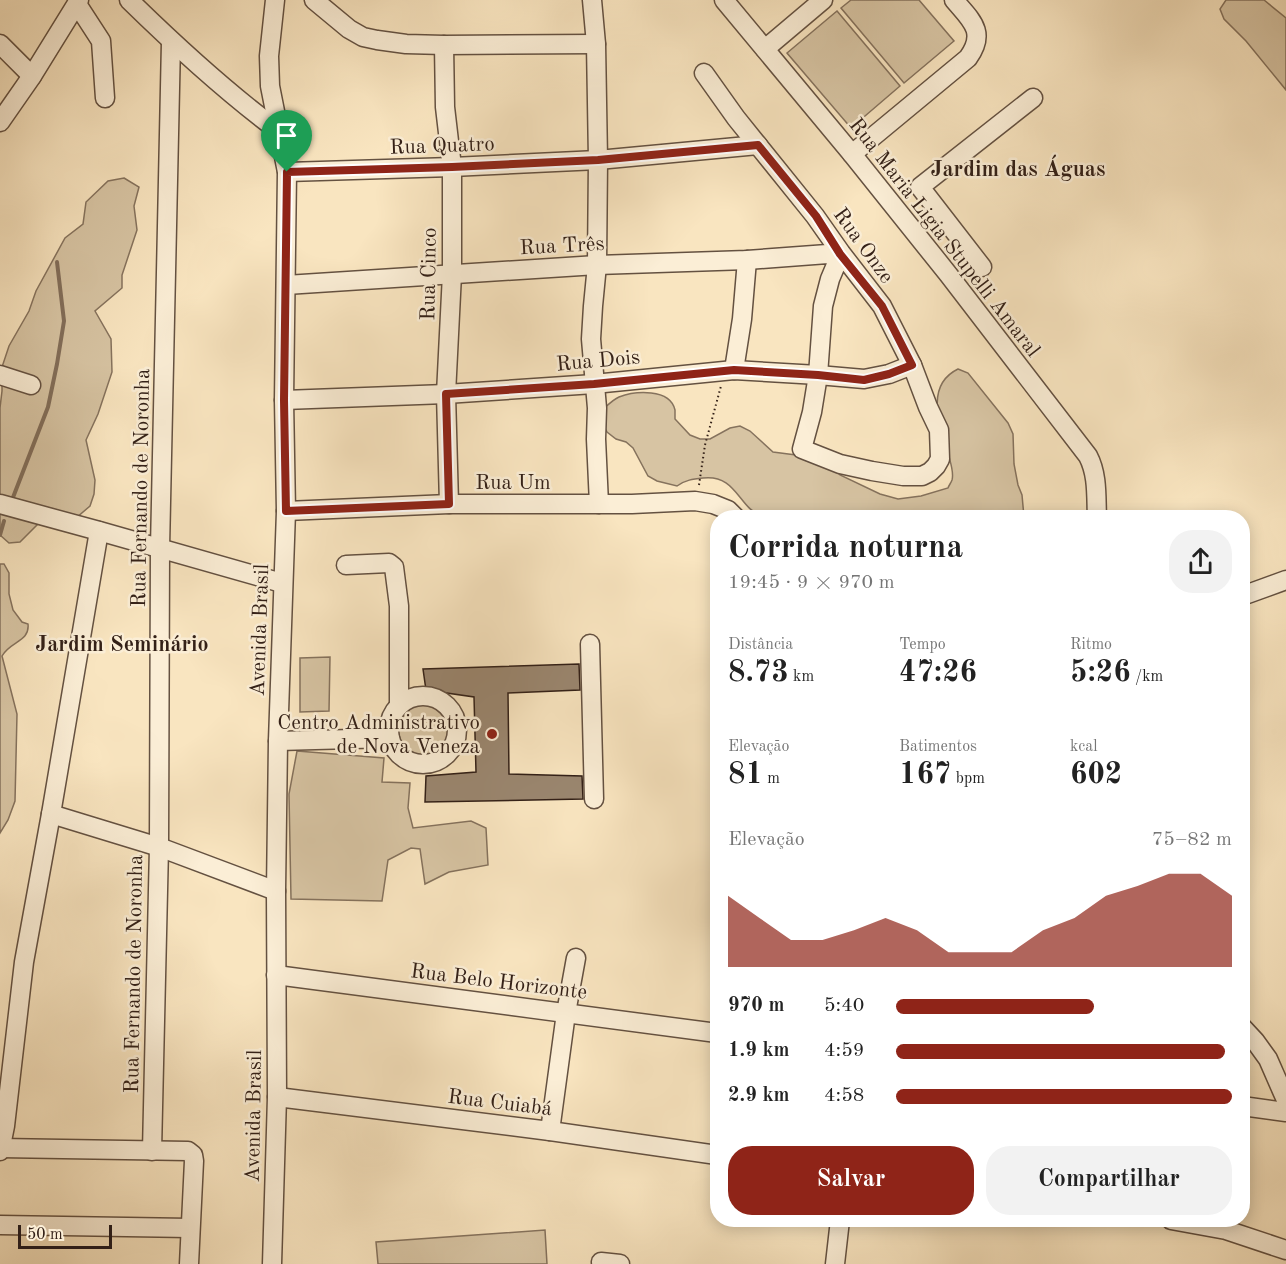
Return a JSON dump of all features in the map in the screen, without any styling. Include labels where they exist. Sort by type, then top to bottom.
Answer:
[{"type":"street","points":[[129,0],[171,42],[280,132]]},
{"type":"street","name":"Avenida Brasil","points":[[272,1264],[277,1097],[276,891],[282,583],[286,511],[284,400],[287,172],[270,86],[269,56],[275,0]]},
{"type":"street","points":[[314,0],[349,29],[363,37],[406,44],[596,44]]},
{"type":"street","points":[[592,0],[596,44],[598,160],[597,265],[591,339],[597,408],[599,504]]},
{"type":"street","name":"Rua Maria Ligia Stupelli Amaral","points":[[724,0],[953,280],[1088,456],[1094,467],[1097,510]]},
{"type":"street","points":[[765,49],[823,0]]},
{"type":"street","points":[[852,154],[968,57],[974,49],[977,41],[974,25],[954,0]]},
{"type":"street","points":[[0,122],[78,2],[100,41],[105,98]]},
{"type":"street","name":"Rua Fernando de Noronha","points":[[152,1151],[159,848],[160,549],[171,42]]},
{"type":"street","points":[[0,44],[32,76]]},
{"type":"street","name":"Rua Cinco","points":[[444,45],[445,107],[452,167],[452,274],[446,394],[449,504]]},
{"type":"street","name":"Rua Onze","points":[[704,73],[736,118],[816,216],[840,254],[882,306],[912,365],[939,430],[939,459],[936,466],[922,476],[903,476],[840,464],[802,449],[812,412],[818,375]]},
{"type":"street","points":[[982,267],[920,187],[1033,98]]},
{"type":"street","name":"Rua Quatro","points":[[287,172],[598,160],[758,145]]},
{"type":"street","points":[[818,375],[823,306],[840,254]]},
{"type":"street","name":"Rua Três","points":[[286,285],[597,265],[840,254]]},
{"type":"street","points":[[729,371],[742,319],[747,260]]},
{"type":"street","name":"Rua Dois","points":[[284,400],[446,394],[594,384],[729,371],[818,375],[864,380],[912,365]]},
{"type":"street","points":[[0,375],[31,385]]},
{"type":"street","name":"Rua Um","points":[[286,511],[449,504],[698,502],[713,504],[728,510]]},
{"type":"street","points":[[0,504],[282,583]]},
{"type":"street","points":[[99,531],[24,962],[5,1126],[0,1149],[188,1151],[193,1155],[194,1161],[189,1264]]},
{"type":"street","points":[[346,565],[389,563],[394,567],[399,606],[399,706]]},
{"type":"street","points":[[1250,593],[1286,580]]},
{"type":"street","points":[[590,644],[594,799]]},
{"type":"street","points":[[418,696],[439,699],[448,706],[458,726],[453,747],[446,755],[425,764],[403,757],[395,749],[390,738],[389,726],[392,715],[408,699],[418,696]]},
{"type":"street","points":[[279,741],[390,738]]},
{"type":"street","points":[[51,814],[159,848],[276,891]]},
{"type":"street","points":[[550,1131],[576,958]]},
{"type":"street","name":"Rua Belo Horizonte","points":[[276,975],[710,1032]]},
{"type":"street","points":[[1250,1036],[1268,1059],[1286,1100]]},
{"type":"street","name":"Rua Cuiabá","points":[[277,1097],[550,1131],[710,1154]]},
{"type":"street","points":[[1250,1107],[1286,1112]]},
{"type":"street","points":[[0,1225],[190,1228]]},
{"type":"street","points":[[835,1264],[839,1227]]},
{"type":"street","points":[[1210,1227],[1226,1230],[1286,1250]]},
{"type":"street","points":[[601,1262],[620,1264]]},
{"type":"path","points":[[698,502],[705,445],[729,371]]},
{"type":"shaded area","points":[[851,0],[919,0],[954,41],[904,83],[841,8]]},
{"type":"shaded area","points":[[1226,0],[1264,0],[1286,18],[1286,90],[1246,41],[1224,19],[1220,9]]},
{"type":"shaded area","points":[[837,11],[900,86],[851,128],[787,53]]},
{"type":"shaded area","points":[[124,178],[139,187],[134,206],[137,230],[122,275],[122,288],[95,311],[111,339],[112,372],[98,414],[86,440],[95,480],[94,494],[90,506],[76,518],[42,520],[20,542],[9,543],[0,535],[2,367],[9,346],[65,238],[83,224],[86,202],[108,181]]},
{"type":"shaded area","points":[[958,369],[968,373],[1008,423],[1013,434],[1014,464],[1023,510],[752,510],[730,486],[714,478],[699,478],[677,486],[648,476],[633,448],[607,432],[601,422],[600,412],[619,397],[634,393],[651,393],[666,398],[672,403],[675,419],[690,435],[700,439],[710,439],[730,428],[740,426],[750,431],[773,452],[796,455],[835,470],[840,475],[880,494],[898,499],[921,496],[948,488],[952,480],[953,474],[937,409],[941,386],[947,376]]},
{"type":"shaded area","points":[[0,564],[4,564],[9,573],[9,594],[13,610],[22,622],[28,624],[28,630],[23,638],[5,651],[2,656],[17,714],[15,801],[0,833]]},
{"type":"shaded area","points":[[330,657],[329,711],[300,712],[300,658]]},
{"type":"shaded area","points":[[423,705],[432,707],[443,716],[448,730],[446,739],[437,750],[423,755],[414,753],[403,744],[398,730],[400,721],[409,710]]},
{"type":"shaded area","points":[[297,751],[384,758],[382,782],[410,783],[408,808],[413,828],[471,821],[486,828],[488,865],[449,872],[425,884],[420,849],[411,848],[388,860],[382,901],[291,899],[289,794]]},
{"type":"shaded area","points":[[545,1230],[547,1264],[378,1264],[376,1242]]},
{"type":"building","name":"Centro Administrativo de Nova Veneza","points":[[579,664],[580,690],[508,693],[509,774],[582,776],[583,799],[425,802],[426,776],[476,772],[474,697],[426,690],[423,669]]},
{"type":"waterway","points":[[12,500],[48,407],[57,364],[64,321],[57,262]]},
{"type":"waterway","points":[[0,535],[4,521]]},
{"type":"place","name":"Centro Administrativo de Nova Veneza","points":[[492,734]]},
{"type":"district","name":"Jardim das Águas","points":[[1018,168]]},
{"type":"district","name":"Jardim Seminário","points":[[122,643]]},
{"type":"route","points":[[758,145],[816,216],[840,254],[882,306],[912,365],[864,380],[734,370],[594,384],[446,394],[449,504],[286,511],[284,400],[287,172],[598,160],[758,145]]}]
